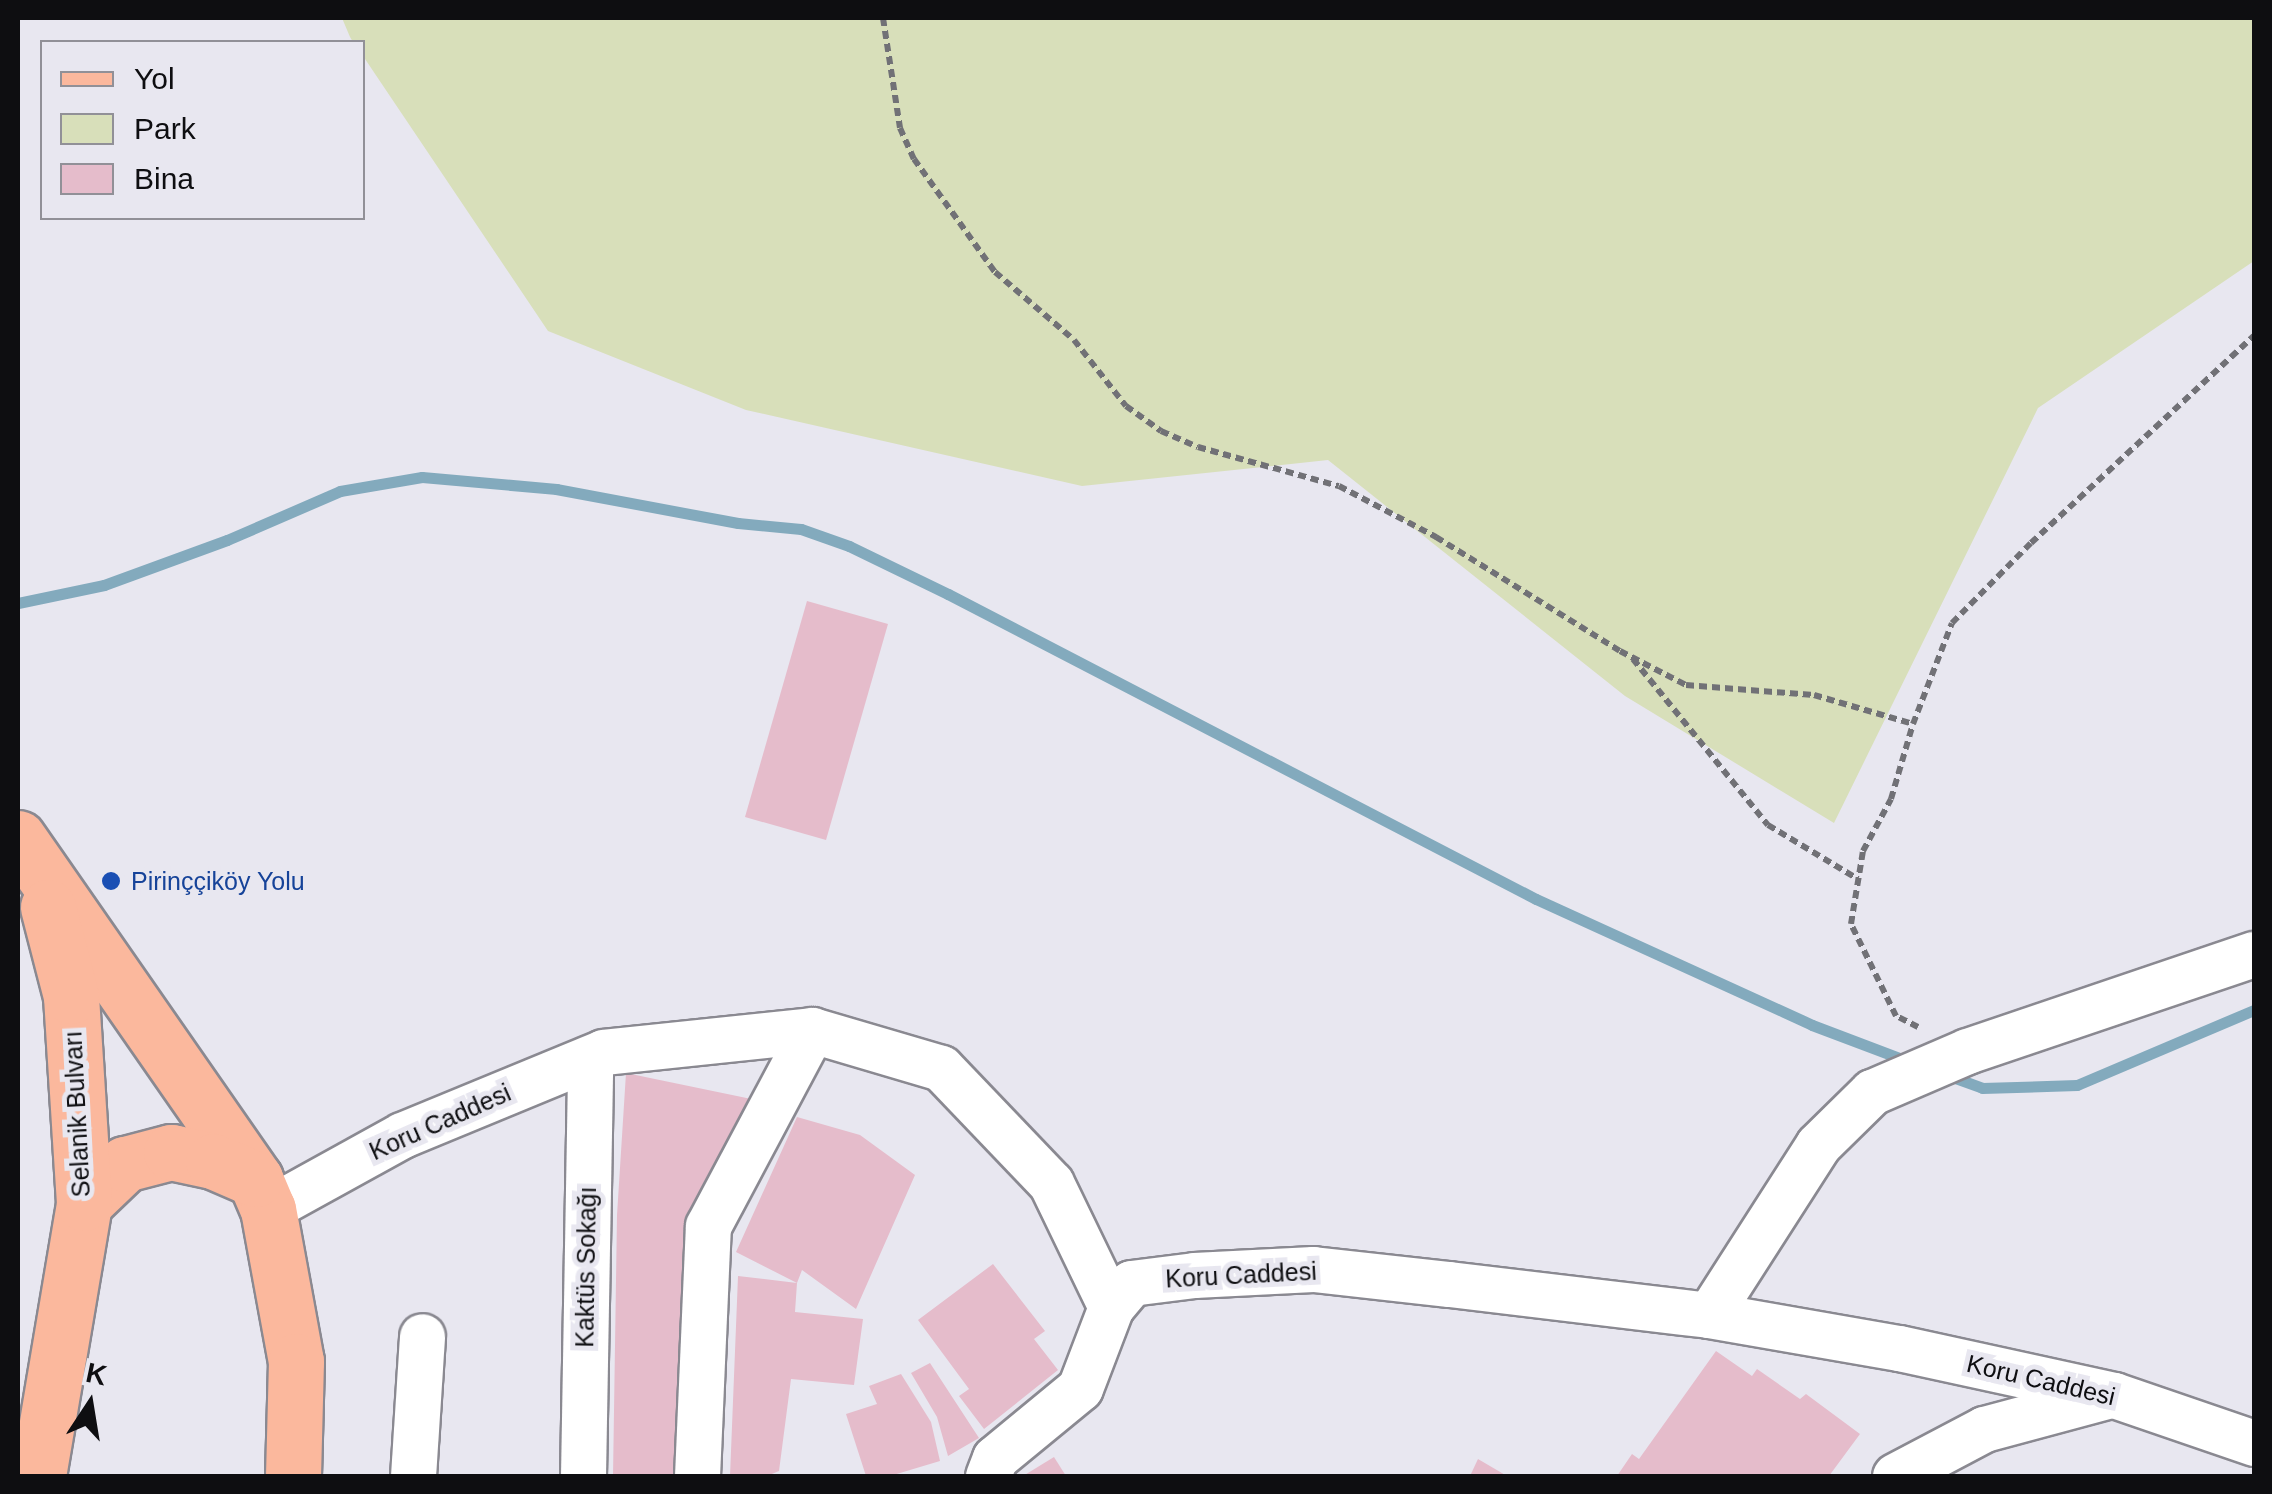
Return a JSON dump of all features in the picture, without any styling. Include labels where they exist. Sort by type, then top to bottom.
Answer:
[{"type":"main road","points":[[28,855],[262,1194],[296,1361],[293,1476]]},
{"type":"main road","name":"Selanik Bulvarı","points":[[28,855],[71,996],[84,1203],[38,1476]]},
{"type":"main road","points":[[84,1203],[125,1164],[171,1152],[213,1160],[262,1194]]},
{"type":"street","points":[[1709,1315],[1818,1145],[1872,1092],[1967,1051],[2254,954]]},
{"type":"street","name":"Koru Caddesi","points":[[262,1194],[603,1052],[812,1030],[941,1068],[1051,1183],[1110,1307],[1130,1283],[1314,1269],[1709,1315],[1899,1348],[2114,1395],[2254,1443]]},
{"type":"street","points":[[697,1476],[708,1226],[812,1030]]},
{"type":"street","name":"Kaktüs Sokağı","points":[[583,1476],[590,1058]]},
{"type":"street","points":[[988,1476],[995,1458],[1080,1388],[1110,1307]]},
{"type":"street","points":[[413,1476],[422,1336]]},
{"type":"street","points":[[1895,1476],[1984,1429],[2114,1395]]},
{"type":"path","points":[[883,18],[900,128],[914,160],[995,272],[1074,340],[1126,406],[1161,431],[1198,447],[1339,486],[1436,536],[1631,656],[1686,685],[1814,695],[1912,724]]},
{"type":"path","points":[[1967,1051],[1896,1016],[1850,924],[1862,851],[1891,798],[1912,724],[1952,623],[2030,543],[2254,336]]},
{"type":"path","points":[[1631,656],[1768,824],[1858,879]]},
{"type":"green space","points":[[342,18],[2254,18],[2254,261],[2038,408],[1834,823],[1625,696],[1328,460],[1082,486],[746,410],[548,331],[365,59],[365,40],[352,40]]},
{"type":"building","points":[[807,601],[888,624],[826,840],[745,817]]},
{"type":"building","points":[[626,1073],[761,1101],[702,1226],[691,1476],[613,1476],[617,1215]]},
{"type":"building","points":[[797,1117],[860,1135],[915,1175],[856,1309],[802,1270],[797,1283],[736,1252]]},
{"type":"building","points":[[993,1264],[1045,1331],[1034,1339],[1058,1370],[984,1429],[959,1396],[969,1389],[918,1320]]},
{"type":"building","points":[[738,1276],[797,1283],[795,1312],[863,1319],[854,1385],[791,1379],[779,1471],[767,1476],[730,1476]]},
{"type":"building","points":[[1716,1351],[1752,1376],[1757,1369],[1800,1399],[1806,1394],[1860,1434],[1829,1476],[1617,1476],[1632,1454],[1639,1459]]},
{"type":"building","points":[[930,1363],[979,1438],[948,1456],[937,1417],[911,1373]]},
{"type":"building","points":[[901,1374],[931,1422],[940,1461],[890,1476],[866,1476],[846,1414],[877,1404],[869,1386]]},
{"type":"building","points":[[1054,1457],[1066,1476],[1023,1476]]},
{"type":"building","points":[[1478,1459],[1507,1476],[1470,1476]]},
{"type":"waterway","points":[[18,603],[104,585],[227,540],[340,491],[422,477],[556,489],[738,523],[801,529],[849,546],[948,594],[1536,899],[1812,1025],[1910,1062]]},
{"type":"waterway","points":[[1947,1075],[1982,1088],[2077,1085],[2254,1010]]},
{"type":"place","name":"Pirinççiköy Yolu","points":[[111,881]]}]
